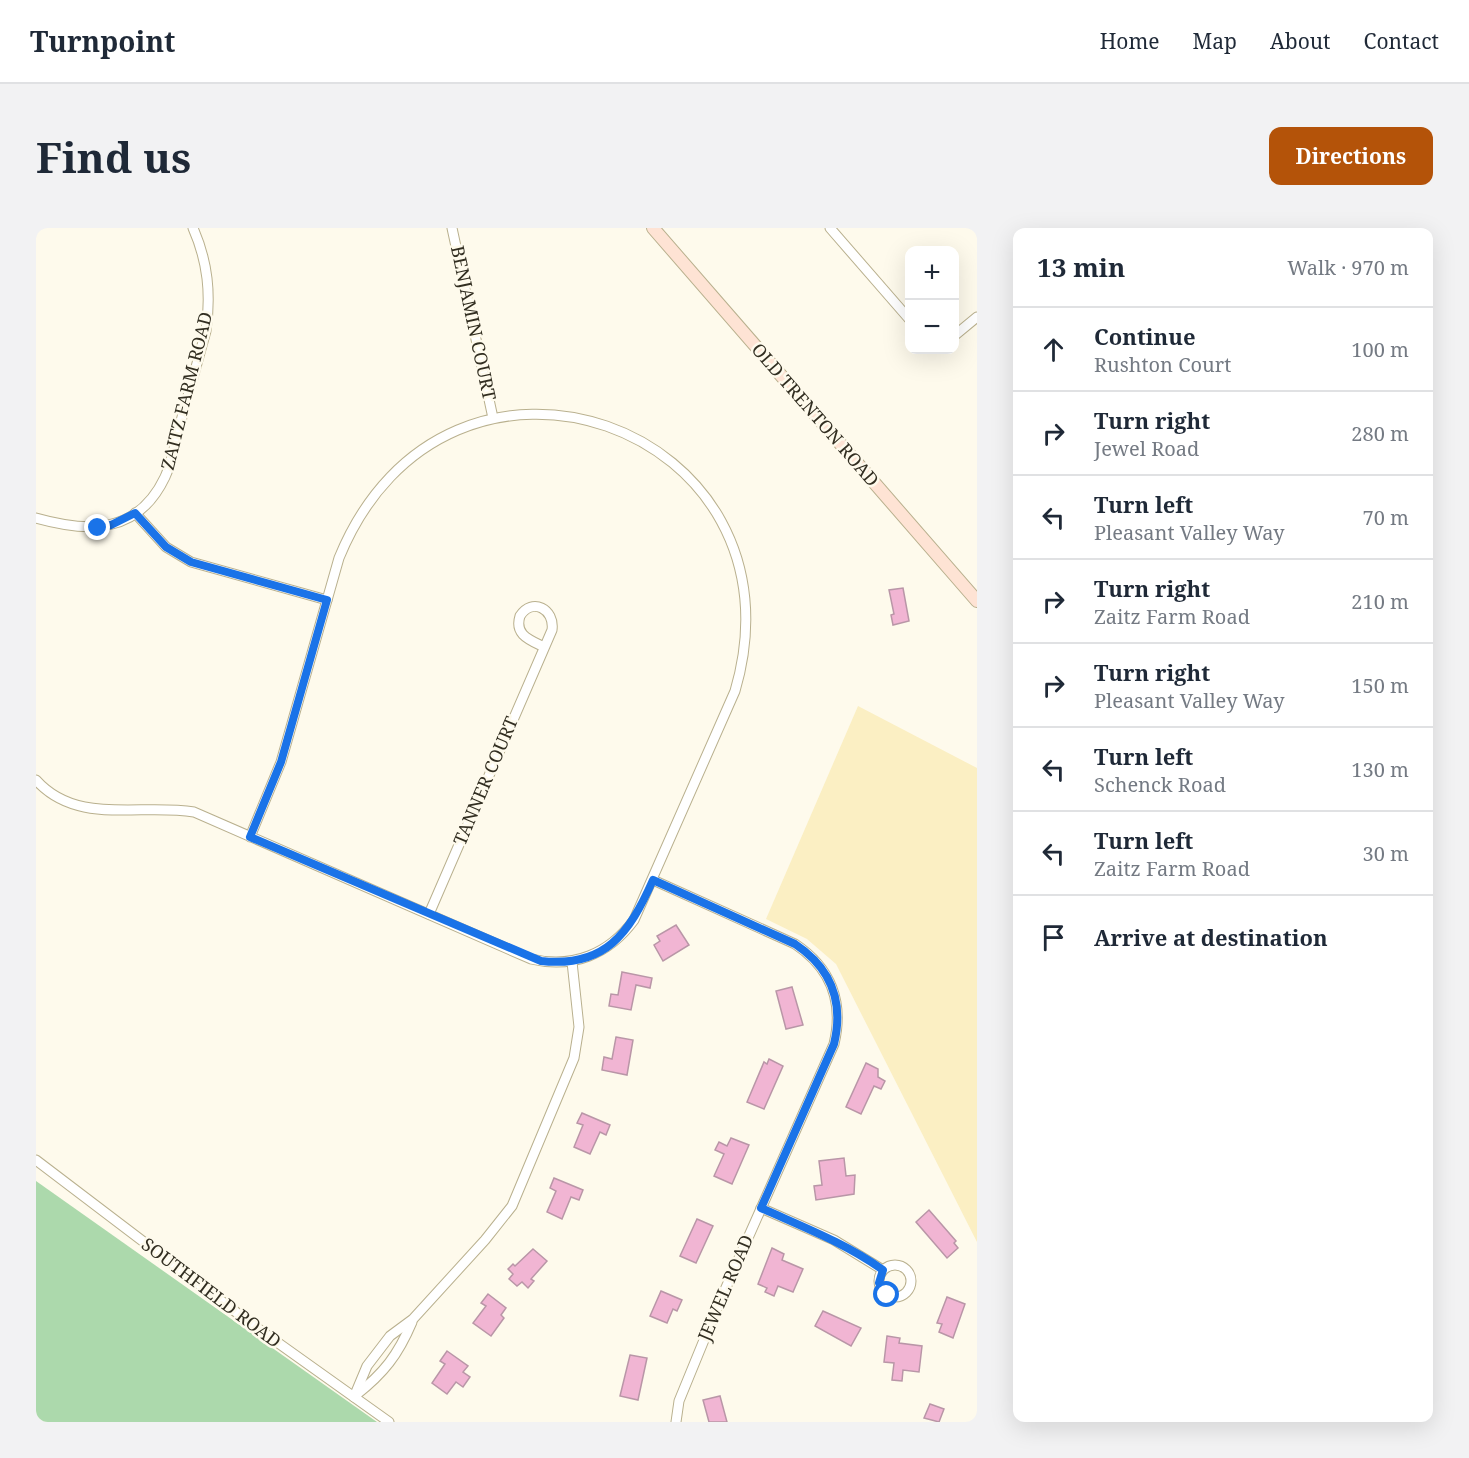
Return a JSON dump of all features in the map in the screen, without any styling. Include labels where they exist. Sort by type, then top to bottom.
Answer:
[{"type":"main road","name":"OLD TRENTON ROAD","points":[[653,228],[977,602]]},
{"type":"street","name":"ZAITZ FARM ROAD","points":[[36,518],[82,529],[111,525],[135,513],[156,492],[167,472],[206,331],[209,288],[206,265],[193,228]]},
{"type":"street","name":"BENJAMIN COURT","points":[[452,228],[494,418]]},
{"type":"street","points":[[830,228],[905,315]]},
{"type":"street","points":[[959,332],[977,316]]},
{"type":"street","points":[[36,780],[53,795],[82,808],[98,811],[177,809],[194,812],[250,837],[531,959],[556,963],[572,962],[602,951],[626,931],[653,880],[735,691],[741,670],[747,631],[746,606],[737,560],[724,528],[702,493],[686,475],[652,447],[629,434],[584,419],[537,413],[494,418],[447,434],[408,458],[370,498],[349,533],[327,600],[281,762],[250,837]]},
{"type":"street","points":[[135,513],[166,547],[191,562],[327,600]]},
{"type":"street","name":"TANNER COURT","points":[[429,915],[552,630],[551,616],[543,608],[530,607],[520,616],[518,627],[523,636],[544,647]]},
{"type":"street","name":"JEWEL ROAD","points":[[653,880],[795,944],[819,963],[834,989],[838,1016],[834,1044],[679,1401],[676,1422]]},
{"type":"street","points":[[354,1397],[367,1366],[390,1336],[413,1319],[485,1240],[512,1206],[574,1058],[578,1042],[579,1011],[572,962]]},
{"type":"street","name":"SOUTHFIELD ROAD","points":[[36,1160],[237,1313],[389,1422]]},
{"type":"street","points":[[761,1208],[834,1240],[883,1270]]},
{"type":"street","points":[[354,1397],[380,1377],[402,1346],[413,1319]]},
{"type":"shaded area","points":[[858,706],[977,768],[977,1242],[836,964],[807,939],[766,919]]},
{"type":"green space","points":[[36,1181],[377,1422],[36,1422]]},
{"type":"building","points":[[903,588],[909,621],[893,625],[891,615],[894,614],[889,590]]},
{"type":"building","points":[[676,925],[689,945],[663,961],[654,945],[660,941],[657,936]]},
{"type":"building","points":[[622,972],[652,978],[650,988],[636,985],[631,1010],[609,1006],[611,994],[618,995]]},
{"type":"building","points":[[792,987],[803,1025],[786,1029],[776,991]]},
{"type":"building","points":[[616,1037],[633,1040],[627,1075],[602,1070],[604,1057],[612,1059]]},
{"type":"building","points":[[769,1059],[783,1066],[764,1109],[747,1102],[764,1062],[767,1064]]},
{"type":"building","points":[[866,1063],[878,1069],[878,1077],[885,1081],[881,1089],[874,1086],[861,1114],[846,1107]]},
{"type":"building","points":[[582,1113],[610,1125],[606,1135],[600,1132],[590,1154],[574,1147],[583,1125],[577,1123]]},
{"type":"building","points":[[731,1138],[749,1145],[732,1184],[714,1176],[724,1154],[715,1150],[719,1142],[727,1146]]},
{"type":"building","points":[[844,1158],[846,1176],[855,1175],[854,1194],[816,1200],[814,1186],[822,1185],[819,1161]]},
{"type":"building","points":[[554,1178],[583,1190],[579,1200],[571,1197],[562,1219],[547,1212],[556,1191],[550,1188]]},
{"type":"building","points":[[929,1210],[956,1241],[954,1243],[958,1248],[947,1258],[916,1222]]},
{"type":"building","points":[[697,1219],[713,1226],[696,1263],[680,1256]]},
{"type":"building","points":[[772,1248],[784,1254],[782,1260],[803,1269],[793,1292],[778,1286],[774,1296],[765,1292],[767,1288],[758,1284]]},
{"type":"building","points":[[533,1249],[547,1261],[531,1279],[534,1281],[528,1288],[522,1282],[517,1286],[509,1279],[513,1274],[508,1269],[513,1264],[515,1266]]},
{"type":"building","points":[[661,1291],[682,1300],[677,1311],[673,1309],[667,1323],[650,1316]]},
{"type":"building","points":[[488,1294],[506,1308],[501,1315],[504,1318],[491,1336],[473,1323],[486,1306],[481,1303]]},
{"type":"building","points":[[947,1297],[965,1304],[953,1338],[939,1332],[942,1324],[937,1323]]},
{"type":"building","points":[[823,1311],[861,1328],[851,1346],[815,1326]]},
{"type":"building","points":[[887,1336],[900,1338],[899,1343],[922,1346],[919,1372],[903,1370],[902,1381],[892,1380],[894,1363],[884,1362]]},
{"type":"building","points":[[447,1351],[468,1366],[463,1372],[470,1377],[463,1387],[456,1382],[447,1394],[432,1383],[445,1364],[440,1361]]},
{"type":"building","points":[[630,1355],[647,1358],[638,1400],[620,1396]]},
{"type":"building","points":[[720,1396],[727,1422],[709,1422],[703,1400]]},
{"type":"building","points":[[930,1404],[944,1409],[939,1422],[924,1418]]},
{"type":"route","points":[[98,528],[111,525],[135,513],[166,547],[191,562],[327,600],[281,762],[250,837],[531,959],[556,963],[572,962],[602,951],[615,942],[634,920],[653,880],[795,944],[819,963],[834,989],[838,1030],[834,1044],[761,1208],[834,1240],[870,1261],[883,1270],[879,1283],[887,1295]]}]
